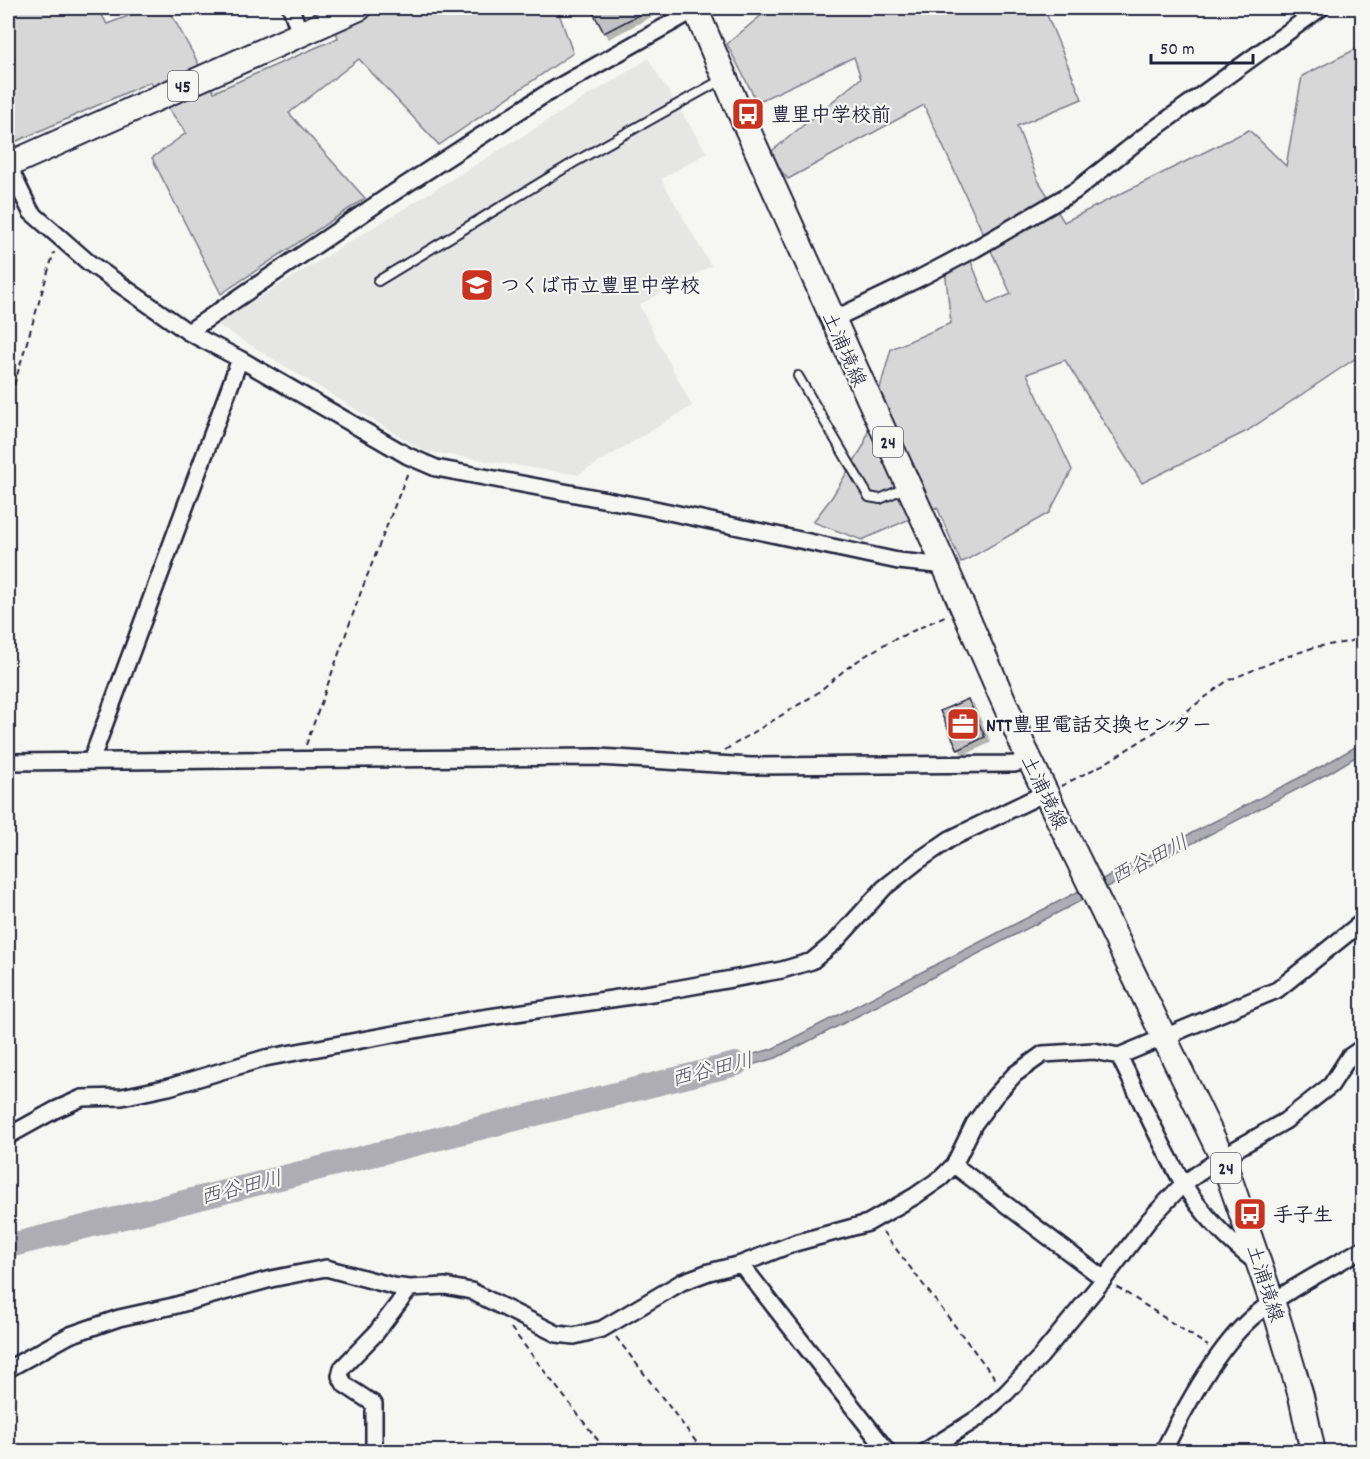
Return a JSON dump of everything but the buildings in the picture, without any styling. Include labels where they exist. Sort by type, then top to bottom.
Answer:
[{"type":"main road","name":"45","points":[[8,165],[359,8]]},
{"type":"main road","name":"土浦境線","points":[[695,8],[832,320],[943,562],[1045,793],[1222,1157],[1273,1303],[1298,1386],[1313,1452]]},
{"type":"street","points":[[291,8],[300,34]]},
{"type":"street","points":[[188,332],[390,195],[525,108],[695,8]]},
{"type":"street","points":[[832,320],[948,264],[1075,191],[1162,124],[1321,8]]},
{"type":"street","points":[[8,165],[32,212],[88,262],[188,332],[240,359],[413,459],[436,468],[650,508],[898,561],[937,565],[943,562]]},
{"type":"street","points":[[91,761],[240,359]]},
{"type":"street","points":[[8,762],[598,757],[751,766],[1002,764],[1030,760]]},
{"type":"street","points":[[8,1136],[82,1098],[122,1097],[168,1087],[265,1058],[469,1020],[659,992],[782,970],[812,961],[836,941],[884,888],[918,861],[950,839],[1045,793]]},
{"type":"street","points":[[8,1369],[70,1335],[119,1318],[271,1279],[326,1268],[393,1286],[410,1288],[445,1286],[471,1291],[557,1334],[574,1336],[607,1326],[682,1282],[741,1264],[795,1243],[874,1220],[941,1178],[954,1165],[974,1124],[996,1096],[1015,1074],[1043,1054],[1094,1052],[1119,1056],[1277,990],[1362,922]]},
{"type":"street","points":[[924,1452],[978,1418],[1006,1393],[1041,1356],[1149,1220],[1183,1184],[1222,1157],[1285,1121],[1331,1085],[1349,1057],[1362,1048]]},
{"type":"street","points":[[1119,1056],[1183,1184],[1211,1220],[1242,1251],[1260,1265]]},
{"type":"street","points":[[954,1165],[1104,1279]]},
{"type":"street","points":[[1163,1452],[1181,1414],[1220,1354],[1248,1321],[1273,1303],[1362,1249]]},
{"type":"street","points":[[741,1264],[888,1452]]},
{"type":"street","points":[[374,1452],[374,1404],[345,1385],[340,1376],[342,1368],[376,1333],[410,1288]]},
{"type":"lane","points":[[378,282],[573,163],[725,78]]},
{"type":"lane","points":[[798,376],[869,497],[880,500],[908,487]]},
{"type":"path","points":[[8,405],[59,238]]},
{"type":"path","points":[[301,759],[362,589],[413,459]]},
{"type":"path","points":[[709,763],[720,753],[816,694],[865,656],[885,644],[963,608]]},
{"type":"path","points":[[1045,793],[1104,764],[1179,717],[1227,681],[1316,647],[1348,642],[1362,637]]},
{"type":"path","points":[[874,1220],[961,1337],[1006,1393]]},
{"type":"path","points":[[1104,1279],[1220,1354]]},
{"type":"path","points":[[507,1308],[505,1315],[512,1330],[607,1452]]},
{"type":"path","points":[[607,1326],[704,1452]]},
{"type":"shaded area","points":[[8,8],[98,8],[107,24],[149,8],[168,8],[214,92],[338,38],[329,8],[557,8],[573,53],[439,145],[359,59],[289,113],[365,198],[221,294],[152,158],[186,133],[150,82],[8,145]]},
{"type":"shaded area","points":[[770,8],[1044,8],[1082,99],[1017,126],[1038,180],[1064,222],[1249,130],[1286,166],[1302,76],[1362,46],[1362,349],[1356,358],[1247,431],[1142,483],[1065,360],[1027,374],[1072,470],[1049,513],[961,563],[937,507],[862,540],[813,522],[832,497],[864,445],[891,349],[951,323],[945,270],[970,259],[988,304],[1011,294],[924,105],[788,179],[767,155],[861,78],[854,57],[757,102],[727,44]]},
{"type":"shaded area","name":"つくば市立豊里中学校","points":[[648,59],[707,153],[661,179],[711,266],[639,305],[692,406],[578,475],[424,451],[216,324]]},
{"type":"water","points":[[1362,743],[1362,753],[1329,773],[776,1058],[705,1078],[703,1068],[772,1049],[1324,765]]},
{"type":"waterway","name":"西谷田川","points":[[8,1246],[736,1064]]},
{"type":"place","name":"豊里中学校前","points":[[748,114]]},
{"type":"place","name":"つくば市立豊里中学校","points":[[477,285]]},
{"type":"place","name":"NTT豊里電話交換センター","points":[[963,724]]},
{"type":"place","name":"手子生","points":[[1250,1214]]}]
